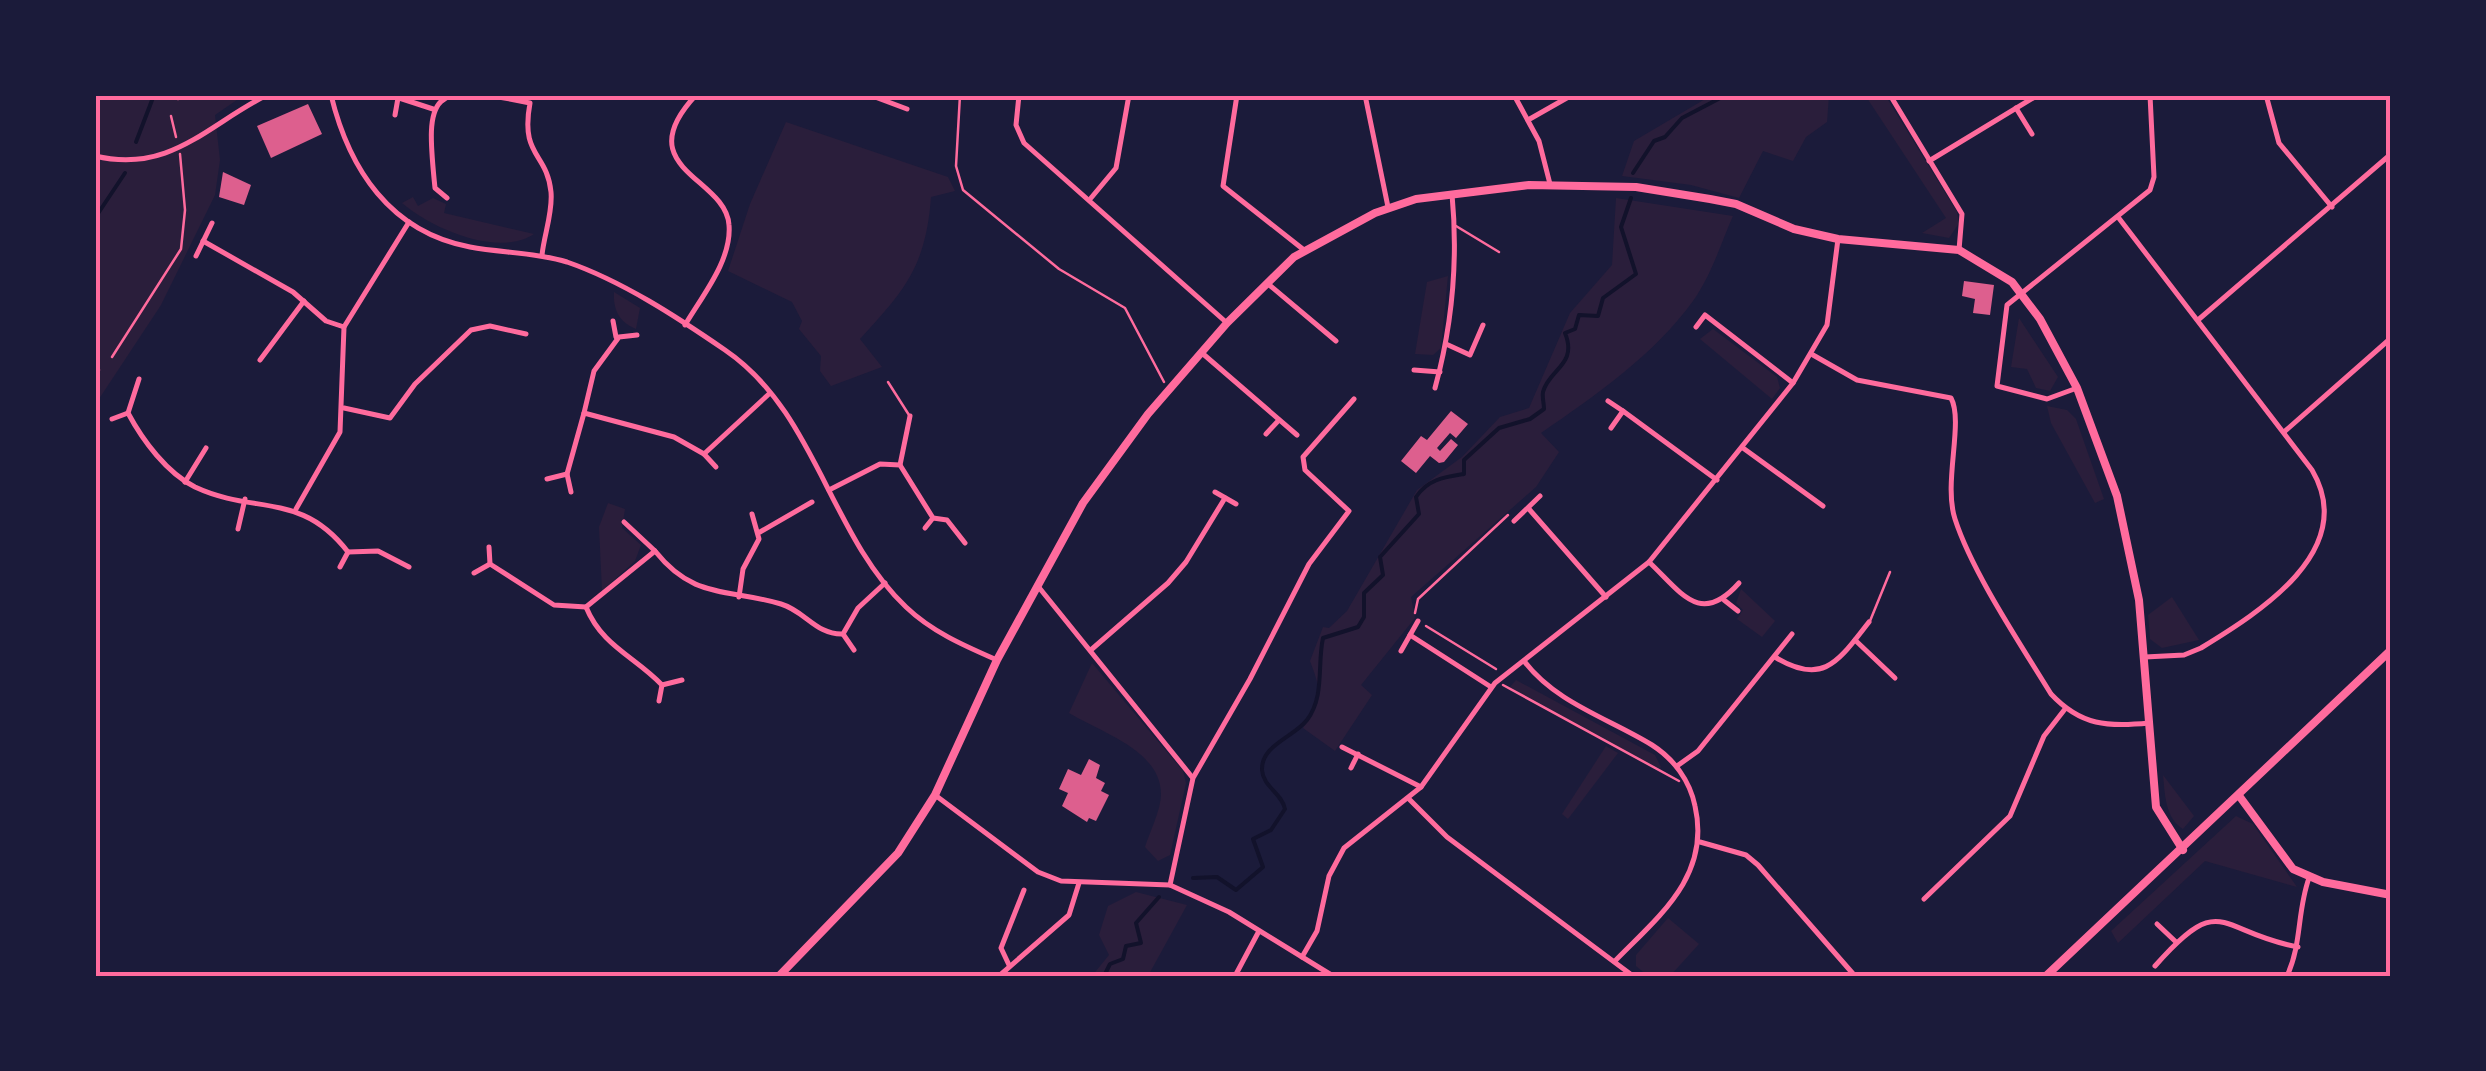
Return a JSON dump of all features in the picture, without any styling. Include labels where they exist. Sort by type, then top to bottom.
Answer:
[{"type":"street","points":[[95,156],[132,160],[179,150],[268,95]]},
{"type":"street","points":[[331,95],[344,140],[360,172],[382,200],[409,222],[464,246],[542,255],[605,279],[739,360],[770,393],[884,583],[928,624],[997,660]]},
{"type":"street","points":[[390,95],[433,109]]},
{"type":"street","points":[[447,198],[434,188],[428,136],[433,109],[439,101],[460,95],[530,103],[528,144],[545,172],[552,195],[542,255]]},
{"type":"street","points":[[685,325],[720,266],[729,237],[727,211],[684,172],[675,152],[678,122],[696,95]]},
{"type":"street","points":[[1019,95],[1016,124],[1024,143],[1091,198],[1227,323]]},
{"type":"street","points":[[1091,198],[1116,168],[1129,95]]},
{"type":"street","points":[[1237,95],[1223,186],[1304,250]]},
{"type":"street","points":[[1365,95],[1388,207]]},
{"type":"street","points":[[1514,95],[1540,141],[1550,186]]},
{"type":"street","points":[[1528,120],[1572,95]]},
{"type":"street","points":[[1890,95],[1962,214],[1959,250]]},
{"type":"street","points":[[2077,388],[2047,399],[1997,386],[2007,304],[2118,217],[2153,184],[2150,95]]},
{"type":"street","points":[[2266,95],[2279,143],[2332,207]]},
{"type":"street","points":[[873,96],[907,109]]},
{"type":"street","points":[[395,115],[398,97]]},
{"type":"street","points":[[1929,161],[2033,98]]},
{"type":"street","points":[[2016,108],[2032,134]]},
{"type":"street","points":[[2198,320],[2391,154]]},
{"type":"street","points":[[779,976],[876,878],[934,795],[997,660],[1083,503],[1165,394],[1227,323],[1304,250],[1388,207],[1452,194],[1550,186],[1636,187],[1736,204],[1773,222],[1838,239],[1959,250],[2002,273],[2021,292],[2077,388],[2122,514],[2145,656],[2156,808],[2182,850]]},
{"type":"street","points":[[1436,388],[1446,344],[1455,226],[1452,194]]},
{"type":"street","points":[[2118,217],[2284,432],[2324,496],[2323,536],[2309,562],[2201,648],[2184,655],[2145,656]]},
{"type":"street","points":[[296,509],[334,446],[344,408],[339,364],[344,327],[409,222]]},
{"type":"street","points":[[196,256],[212,223]]},
{"type":"street","points":[[1302,957],[1318,931],[1329,876],[1344,848],[1421,787],[1501,678],[1649,562],[1794,383],[1813,354],[1833,303],[1838,239]]},
{"type":"street","points":[[204,240],[304,301],[326,321],[344,327]]},
{"type":"street","points":[[1267,283],[1336,341]]},
{"type":"street","points":[[260,360],[304,301]]},
{"type":"street","points":[[1696,327],[1705,316],[1794,383]]},
{"type":"street","points":[[613,321],[617,330],[614,343]]},
{"type":"street","points":[[1321,328],[1326,321]]},
{"type":"street","points":[[1446,344],[1470,354],[1483,325]]},
{"type":"street","points":[[344,408],[390,418],[414,384],[471,330],[490,326],[526,334]]},
{"type":"street","points":[[571,492],[566,474],[589,383],[614,343],[625,334],[637,335]]},
{"type":"street","points":[[2284,432],[2391,338]]},
{"type":"street","points":[[1202,353],[1297,435]]},
{"type":"street","points":[[1813,354],[1857,380],[1951,398],[1956,415],[1950,463],[1954,516],[2039,674],[2065,709],[2109,726],[2149,723]]},
{"type":"street","points":[[1414,370],[1440,372]]},
{"type":"street","points":[[128,413],[139,379]]},
{"type":"street","points":[[704,454],[770,393]]},
{"type":"street","points":[[1170,885],[1193,778],[1250,680],[1309,564],[1349,511],[1304,470],[1303,457],[1354,399]]},
{"type":"street","points":[[1608,401],[1717,480]]},
{"type":"street","points":[[1611,428],[1623,412]]},
{"type":"street","points":[[112,419],[128,413]]},
{"type":"street","points":[[128,413],[161,459],[186,482],[208,492],[296,509],[323,524],[348,552]]},
{"type":"street","points":[[584,414],[674,437],[704,454],[716,466]]},
{"type":"street","points":[[910,416],[900,464],[933,518]]},
{"type":"street","points":[[1266,434],[1279,420]]},
{"type":"street","points":[[186,482],[206,448]]},
{"type":"street","points":[[1743,448],[1823,506]]},
{"type":"street","points":[[829,490],[880,464],[900,464]]},
{"type":"street","points":[[546,478],[566,474]]},
{"type":"street","points":[[1215,492],[1236,504]]},
{"type":"street","points":[[1514,521],[1540,496]]},
{"type":"street","points":[[1092,649],[1186,562],[1225,498]]},
{"type":"street","points":[[238,530],[245,499]]},
{"type":"street","points":[[739,597],[743,570],[760,532],[812,502]]},
{"type":"street","points":[[1529,510],[1606,597]]},
{"type":"street","points":[[752,514],[760,532]]},
{"type":"street","points":[[925,528],[933,518]]},
{"type":"street","points":[[933,518],[947,520],[965,542]]},
{"type":"street","points":[[624,522],[684,580],[739,597],[784,605],[821,631],[842,634],[854,650]]},
{"type":"street","points":[[489,547],[490,564]]},
{"type":"street","points":[[348,552],[378,550],[409,567]]},
{"type":"street","points":[[490,564],[554,606],[586,607],[655,551]]},
{"type":"street","points":[[340,567],[348,552]]},
{"type":"street","points":[[1649,562],[1694,603],[1708,606],[1724,600],[1738,583]]},
{"type":"street","points":[[474,573],[490,564]]},
{"type":"street","points":[[842,634],[858,608],[884,583]]},
{"type":"street","points":[[1037,586],[1193,778]]},
{"type":"street","points":[[1724,600],[1738,611]]},
{"type":"street","points":[[586,607],[610,646],[645,668],[662,685]]},
{"type":"street","points":[[1401,651],[1418,621]]},
{"type":"street","points":[[1775,657],[1797,671],[1817,672],[1840,659],[1869,622]]},
{"type":"street","points":[[1676,766],[1698,751],[1792,634]]},
{"type":"street","points":[[1410,635],[1492,687]]},
{"type":"street","points":[[1855,640],[1895,678]]},
{"type":"street","points":[[2046,976],[2240,797],[2391,650]]},
{"type":"street","points":[[1524,661],[1554,692],[1652,745],[1676,766],[1696,808],[1700,842],[1692,870],[1674,900],[1615,961]]},
{"type":"street","points":[[662,685],[682,680]]},
{"type":"street","points":[[659,701],[662,685]]},
{"type":"street","points":[[1924,899],[2010,816],[2044,736],[2065,709]]},
{"type":"street","points":[[1342,748],[1421,787]]},
{"type":"street","points":[[1352,768],[1358,754]]},
{"type":"street","points":[[934,795],[1038,872],[1079,882],[1113,880],[1170,885],[1260,931],[1333,976]]},
{"type":"street","points":[[2240,797],[2287,863],[2309,878],[2391,896]]},
{"type":"street","points":[[1409,799],[1446,837],[1634,976]]},
{"type":"street","points":[[1700,842],[1746,855],[1758,865],[1855,976]]},
{"type":"street","points":[[2287,976],[2298,947],[2301,907],[2309,878]]},
{"type":"street","points":[[998,976],[1070,915],[1079,882]]},
{"type":"street","points":[[1010,966],[1001,948],[1024,890]]},
{"type":"street","points":[[2155,966],[2195,925],[2214,919],[2261,938],[2298,947]]},
{"type":"street","points":[[2157,924],[2176,942]]},
{"type":"street","points":[[1235,976],[1260,931]]},
{"type":"lane","points":[[1455,226],[1499,252]]},
{"type":"lane","points":[[888,382],[910,416]]},
{"type":"lane","points":[[1869,622],[1890,572]]},
{"type":"path","points":[[960,95],[956,166],[963,190],[1060,268],[1125,308],[1147,345],[1165,394]]},
{"type":"path","points":[[112,356],[181,248],[185,210],[171,116]]},
{"type":"path","points":[[95,374],[100,370]]},
{"type":"path","points":[[1511,512],[1418,599],[1418,621],[1499,671],[1504,687],[1676,782],[1684,778]]},
{"type":"shaded area","points":[[95,95],[244,95],[215,115],[220,160],[215,195],[161,305],[95,405]]},
{"type":"shaded area","points":[[1712,95],[1829,95],[1827,122],[1806,137],[1793,161],[1763,151],[1739,198],[1691,185],[1622,176],[1634,141]]},
{"type":"shaded area","points":[[1865,95],[1885,95],[1957,212],[1959,223],[1949,238],[1922,233],[1946,218]]},
{"type":"shaded area","points":[[786,122],[948,177],[955,191],[931,197],[924,241],[910,276],[860,339],[882,367],[831,386],[820,371],[821,356],[799,329],[802,321],[792,302],[728,271],[750,204]]},
{"type":"shaded area","points":[[413,197],[418,206],[433,198],[446,204],[444,213],[534,234],[502,243],[465,237],[430,222],[402,203]]},
{"type":"shaded area","points":[[1616,198],[1733,216],[1705,281],[1678,321],[1623,373],[1541,433],[1559,452],[1536,487],[1411,597],[1415,618],[1361,685],[1372,695],[1335,751],[1303,728],[1318,695],[1310,661],[1323,627],[1329,628],[1347,611],[1417,490],[1462,457],[1500,417],[1529,408],[1570,313],[1612,265]]},
{"type":"shaded area","points":[[1448,276],[1441,348],[1433,355],[1415,354],[1427,282]]},
{"type":"shaded area","points":[[614,292],[640,308],[636,329],[618,314]]},
{"type":"shaded area","points":[[2019,318],[2058,377],[2050,391],[2036,388],[2027,369],[2011,367]]},
{"type":"shaded area","points":[[1713,329],[1777,377],[1780,388],[1772,399],[1700,339]]},
{"type":"shaded area","points":[[2047,406],[2067,410],[2076,419],[2104,499],[2095,503],[2051,423]]},
{"type":"shaded area","points":[[608,503],[625,509],[622,528],[641,545],[635,561],[602,591],[599,527]]},
{"type":"shaded area","points":[[1741,589],[1775,621],[1762,637],[1737,619],[1743,610],[1736,603]]},
{"type":"shaded area","points":[[2172,597],[2199,640],[2162,648],[2150,639],[2148,615]]},
{"type":"shaded area","points":[[1092,663],[1183,771],[1186,783],[1170,855],[1158,861],[1145,847],[1161,794],[1151,765],[1127,744],[1069,713]]},
{"type":"shaded area","points":[[1516,680],[1655,755],[1661,767],[1658,770],[1509,688]]},
{"type":"shaded area","points":[[1606,746],[1618,753],[1568,819],[1562,814]]},
{"type":"shaded area","points":[[2163,775],[2194,816],[2183,829],[2169,812]]},
{"type":"shaded area","points":[[2236,816],[2253,824],[2297,887],[2205,861],[2118,943],[2111,931]]},
{"type":"shaded area","points":[[1136,892],[1187,905],[1148,976],[1092,976],[1109,955],[1099,935],[1108,906]]},
{"type":"shaded area","points":[[1668,918],[1699,944],[1670,976],[1648,976],[1636,966],[1636,955]]},
{"type":"building","points":[[308,104],[322,134],[271,158],[257,126]]},
{"type":"building","points":[[223,172],[251,185],[244,205],[219,197]]},
{"type":"building","points":[[1964,281],[1994,285],[1990,315],[1973,313],[1975,299],[1962,296]]},
{"type":"building","points":[[1451,411],[1468,424],[1456,438],[1450,433],[1437,448],[1440,451],[1451,439],[1458,445],[1444,462],[1430,456],[1416,473],[1401,461],[1421,436],[1427,440]]},
{"type":"building","points":[[1089,759],[1100,765],[1096,778],[1105,783],[1101,791],[1109,795],[1096,821],[1089,818],[1087,822],[1062,806],[1068,793],[1059,789],[1068,769],[1081,775]]},
{"type":"waterway","points":[[136,142],[154,95]]},
{"type":"waterway","points":[[1633,173],[1654,141],[1665,137],[1682,118],[1726,95]]},
{"type":"waterway","points":[[95,218],[125,173]]},
{"type":"waterway","points":[[1193,878],[1217,877],[1236,890],[1263,867],[1253,839],[1271,830],[1285,809],[1263,776],[1263,761],[1313,711],[1323,638],[1358,627],[1364,617],[1364,593],[1383,575],[1380,557],[1419,514],[1416,497],[1421,491],[1437,480],[1464,474],[1464,460],[1499,428],[1530,419],[1544,409],[1546,384],[1568,352],[1565,333],[1575,329],[1579,315],[1598,316],[1603,298],[1636,274],[1621,227],[1631,198]]},
{"type":"waterway","points":[[1104,976],[1110,964],[1123,959],[1126,946],[1141,943],[1136,923],[1159,897]]}]
